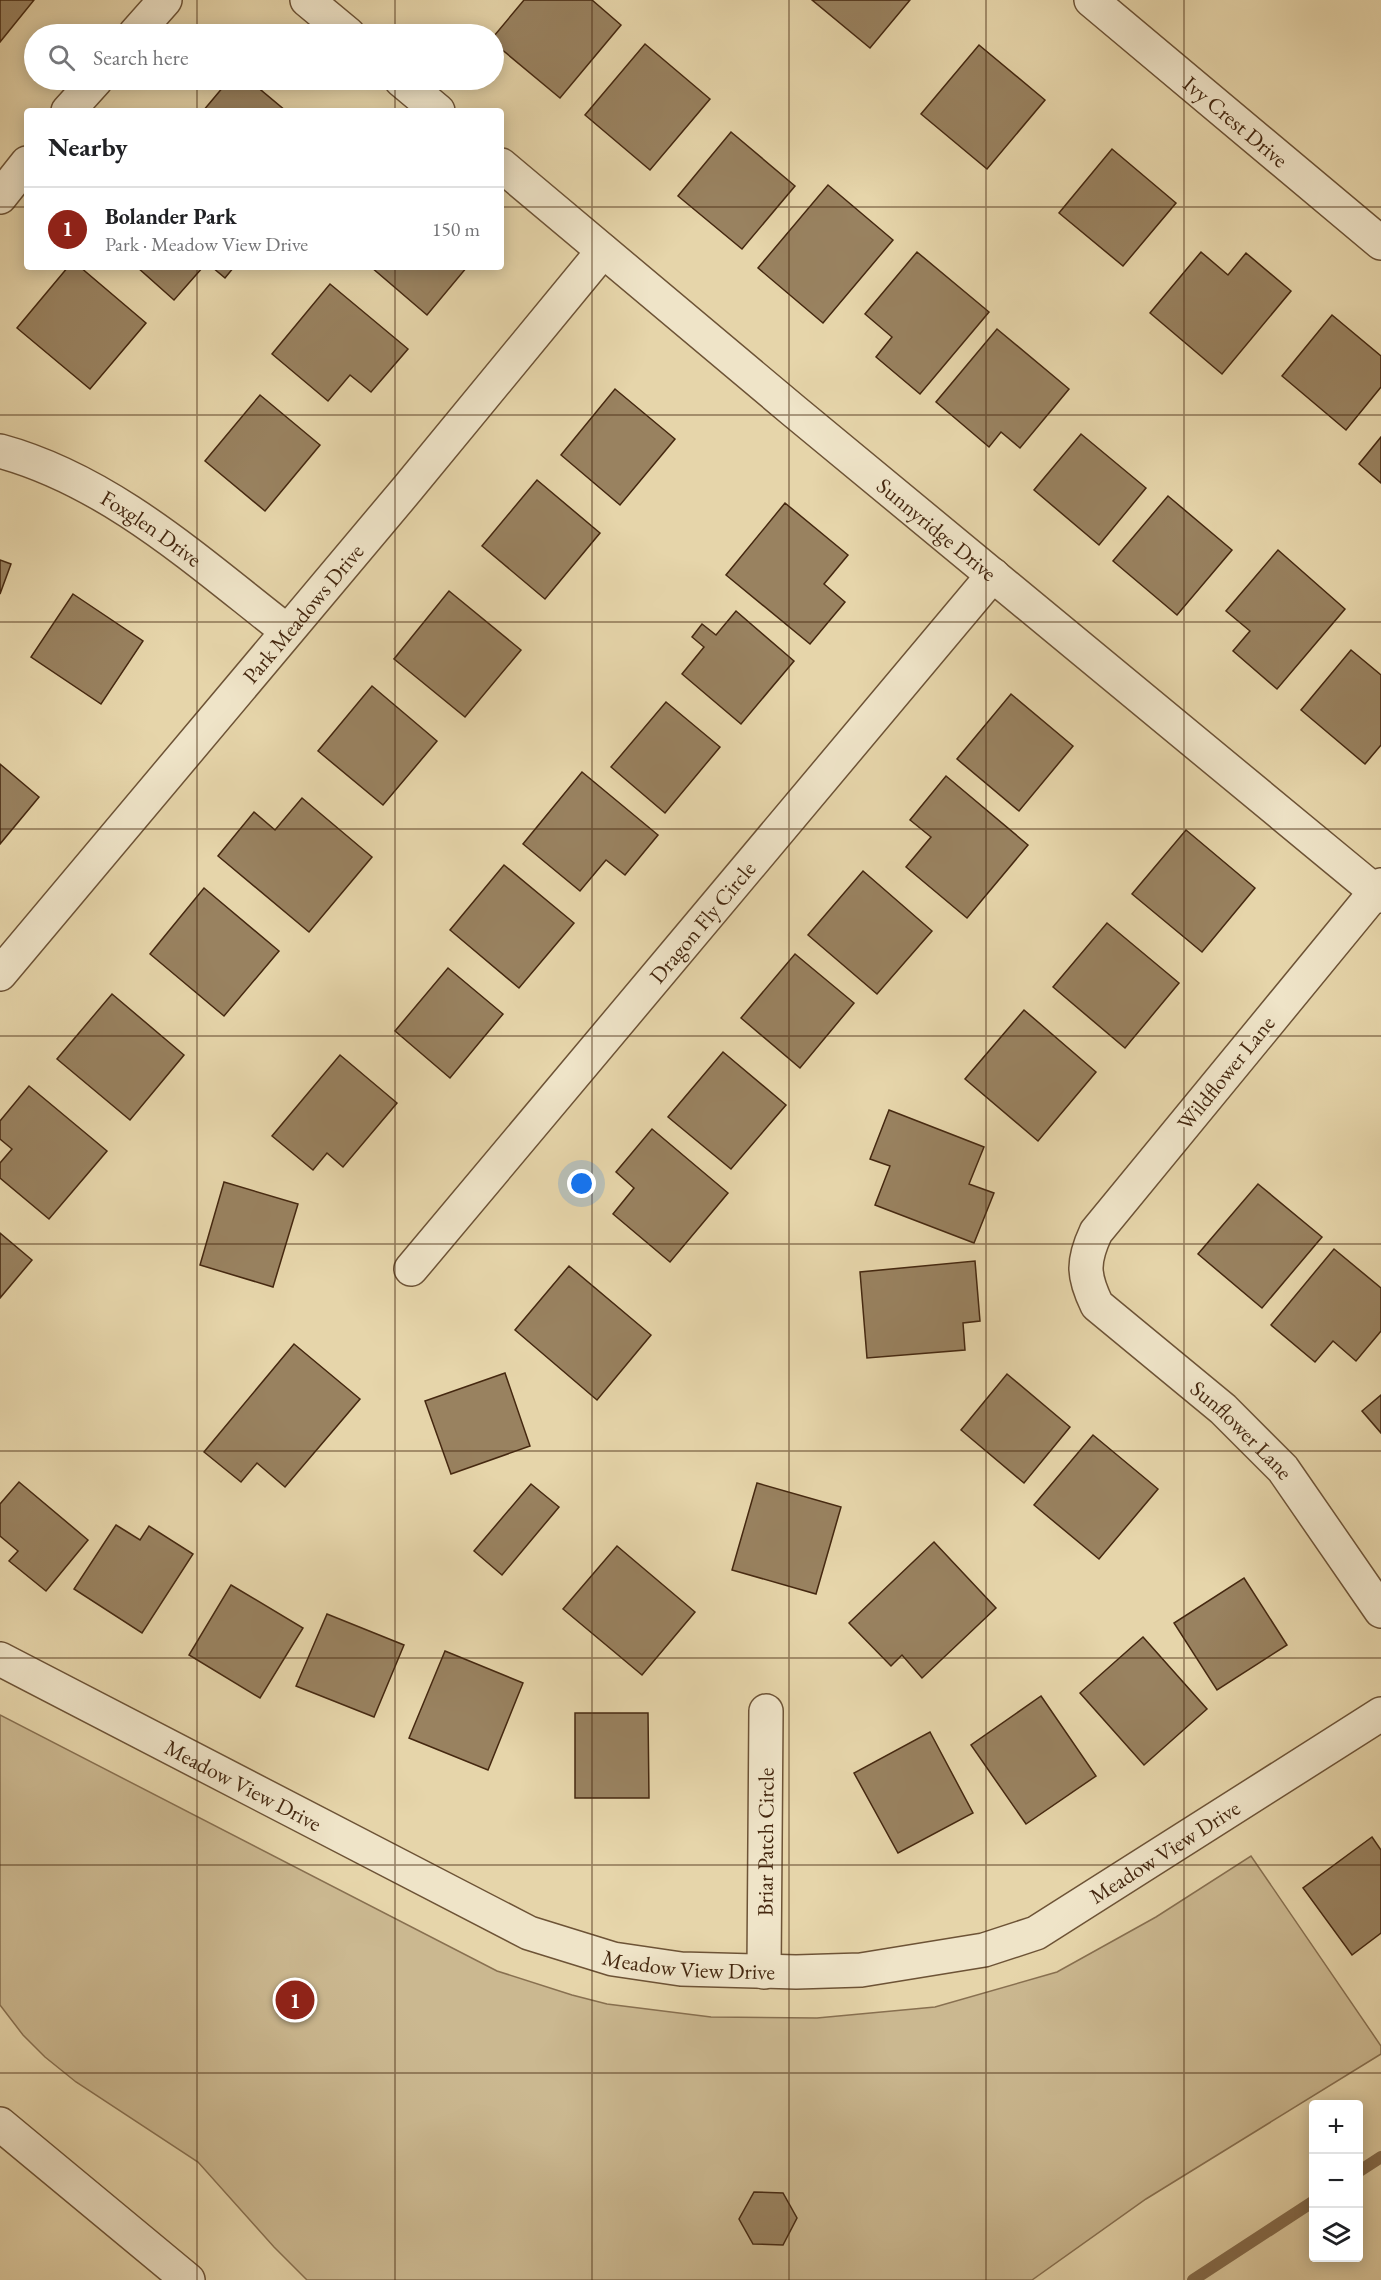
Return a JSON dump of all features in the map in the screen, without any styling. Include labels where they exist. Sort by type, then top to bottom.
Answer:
[{"type":"street","points":[[144,24],[165,0]]},
{"type":"street","points":[[307,0],[336,24]]},
{"type":"street","name":"Ivy Crest Drive","points":[[1091,0],[1381,243]]},
{"type":"street","points":[[71,108],[87,90]]},
{"type":"street","points":[[413,90],[434,108]]},
{"type":"street","points":[[0,197],[24,167]]},
{"type":"street","name":"Sunnyridge Drive","points":[[504,168],[993,575],[1379,891]]},
{"type":"street","name":"Park Meadows Drive","points":[[0,974],[603,251]]},
{"type":"street","name":"Foxglen Drive","points":[[0,451],[25,458],[97,492],[148,523],[286,631]]},
{"type":"street","name":"Dragon Fly Circle","points":[[411,1269],[993,575]]},
{"type":"street","name":"Wildflower Lane","points":[[1085,1269],[1086,1252],[1096,1232],[1379,891]]},
{"type":"street","name":"Sunflower Lane","points":[[1085,1269],[1089,1288],[1097,1305],[1223,1409],[1283,1469],[1381,1611]]},
{"type":"street","name":"Meadow View Drive","points":[[0,1659],[529,1933],[613,1959],[681,1969],[764,1972],[861,1970],[984,1950],[1035,1933],[1381,1714]]},
{"type":"street","name":"Briar Patch Circle","points":[[764,1972],[766,1711]]},
{"type":"street","points":[[0,2124],[188,2280]]},
{"type":"shaded area","points":[[0,1715],[497,1971],[607,2004],[711,2017],[817,2018],[935,2007],[1057,1972],[1156,1917],[1251,1856],[1381,2046],[1381,2054],[1146,2199],[1032,2280],[307,2280],[274,2247],[198,2162],[76,2082],[45,2057],[23,2035],[0,2005]]},
{"type":"building","points":[[0,0],[34,0],[0,42]]},
{"type":"building","points":[[524,0],[592,0],[621,25],[560,98],[504,51],[504,24]]},
{"type":"building","points":[[812,0],[910,0],[870,48]]},
{"type":"building","points":[[645,44],[710,99],[650,170],[585,115]]},
{"type":"building","points":[[979,45],[1045,100],[987,169],[921,114]]},
{"type":"building","points":[[221,90],[261,90],[282,108],[206,108]]},
{"type":"building","points":[[731,132],[795,186],[742,249],[678,196]]},
{"type":"building","points":[[1112,149],[1176,203],[1123,266],[1059,213]]},
{"type":"building","points":[[828,185],[893,240],[823,323],[758,268]]},
{"type":"building","points":[[917,252],[989,312],[920,394],[876,357],[892,337],[865,314]]},
{"type":"building","points":[[1201,252],[1228,275],[1246,253],[1291,291],[1222,374],[1150,313]]},
{"type":"building","points":[[65,270],[84,270],[146,323],[90,389],[17,328]]},
{"type":"building","points":[[140,270],[200,270],[174,300]]},
{"type":"building","points":[[216,270],[232,270],[225,278]]},
{"type":"building","points":[[374,270],[464,270],[427,315]]},
{"type":"building","points":[[330,284],[408,349],[371,392],[350,375],[328,401],[272,354]]},
{"type":"building","points":[[1332,315],[1381,356],[1381,387],[1346,430],[1282,376]]},
{"type":"building","points":[[997,329],[1069,389],[1020,448],[1001,432],[989,447],[936,402]]},
{"type":"building","points":[[615,389],[675,439],[620,505],[561,455]]},
{"type":"building","points":[[260,395],[320,445],[265,511],[205,461]]},
{"type":"building","points":[[1081,434],[1146,488],[1099,545],[1034,490]]},
{"type":"building","points":[[1381,437],[1381,483],[1359,464]]},
{"type":"building","points":[[537,480],[600,533],[545,599],[482,546]]},
{"type":"building","points":[[1168,496],[1232,550],[1177,615],[1113,561]]},
{"type":"building","points":[[785,503],[848,555],[824,584],[845,602],[810,644],[726,575]]},
{"type":"building","points":[[1278,550],[1345,609],[1277,689],[1233,651],[1250,631],[1226,611]]},
{"type":"building","points":[[0,560],[11,564],[0,594]]},
{"type":"building","points":[[449,591],[521,650],[465,717],[394,659]]},
{"type":"building","points":[[73,594],[143,641],[101,704],[31,657]]},
{"type":"building","points":[[736,611],[794,661],[741,724],[682,674],[704,647],[692,637],[702,624],[716,635]]},
{"type":"building","points":[[1351,650],[1381,675],[1381,745],[1365,764],[1301,710]]},
{"type":"building","points":[[372,686],[437,741],[383,805],[318,751]]},
{"type":"building","points":[[1011,694],[1073,746],[1019,811],[957,759]]},
{"type":"building","points":[[666,702],[720,747],[665,813],[611,767]]},
{"type":"building","points":[[0,764],[39,797],[0,844]]},
{"type":"building","points":[[582,772],[658,835],[625,875],[606,860],[580,891],[523,844]]},
{"type":"building","points":[[946,776],[1028,845],[967,918],[906,867],[931,837],[910,820]]},
{"type":"building","points":[[302,798],[372,857],[309,932],[218,856],[254,812],[275,830]]},
{"type":"building","points":[[1186,830],[1255,888],[1202,952],[1132,894]]},
{"type":"building","points":[[504,865],[574,923],[519,988],[450,930]]},
{"type":"building","points":[[863,871],[932,931],[877,994],[808,935]]},
{"type":"building","points":[[204,888],[279,951],[224,1016],[150,954]]},
{"type":"building","points":[[1107,923],[1179,983],[1125,1048],[1053,987]]},
{"type":"building","points":[[795,954],[854,1003],[800,1068],[741,1018]]},
{"type":"building","points":[[448,968],[503,1014],[450,1078],[395,1031]]},
{"type":"building","points":[[112,994],[184,1055],[130,1120],[57,1059]]},
{"type":"building","points":[[1024,1010],[1096,1072],[1038,1141],[965,1079]]},
{"type":"building","points":[[723,1052],[786,1105],[731,1169],[668,1117]]},
{"type":"building","points":[[340,1055],[397,1103],[343,1167],[327,1153],[313,1170],[272,1136]]},
{"type":"building","points":[[29,1086],[107,1151],[49,1219],[0,1178],[0,1163],[12,1149],[0,1139],[0,1121]]},
{"type":"building","points":[[889,1110],[984,1147],[969,1184],[994,1193],[974,1243],[875,1205],[890,1166],[870,1159]]},
{"type":"building","points":[[652,1129],[728,1193],[670,1262],[613,1214],[634,1188],[616,1172]]},
{"type":"building","points":[[224,1182],[298,1204],[273,1287],[200,1265]]},
{"type":"building","points":[[1258,1184],[1322,1237],[1262,1308],[1198,1254]]},
{"type":"building","points":[[0,1233],[32,1260],[0,1298]]},
{"type":"building","points":[[1334,1249],[1381,1288],[1381,1331],[1356,1361],[1333,1341],[1315,1362],[1271,1325]]},
{"type":"building","points":[[975,1261],[980,1321],[963,1323],[965,1350],[867,1358],[860,1272]]},
{"type":"building","points":[[569,1266],[651,1335],[597,1400],[515,1330]]},
{"type":"building","points":[[294,1344],[360,1399],[285,1487],[257,1463],[241,1482],[204,1452]]},
{"type":"building","points":[[505,1373],[530,1446],[451,1474],[425,1401]]},
{"type":"building","points":[[1007,1374],[1070,1427],[1024,1483],[961,1430]]},
{"type":"building","points":[[1381,1395],[1381,1433],[1362,1411]]},
{"type":"building","points":[[1093,1435],[1158,1489],[1099,1559],[1034,1505]]},
{"type":"building","points":[[19,1482],[88,1540],[46,1591],[9,1561],[18,1551],[0,1536],[0,1504]]},
{"type":"building","points":[[757,1483],[841,1507],[816,1594],[732,1570]]},
{"type":"building","points":[[531,1484],[559,1507],[502,1575],[474,1551]]},
{"type":"building","points":[[116,1525],[140,1540],[149,1526],[193,1554],[142,1633],[74,1589]]},
{"type":"building","points":[[934,1542],[996,1608],[922,1678],[902,1655],[891,1666],[849,1623]]},
{"type":"building","points":[[617,1546],[695,1612],[642,1675],[563,1609]]},
{"type":"building","points":[[1244,1578],[1287,1645],[1217,1690],[1174,1623]]},
{"type":"building","points":[[231,1585],[303,1628],[260,1698],[189,1655]]},
{"type":"building","points":[[327,1614],[404,1645],[374,1717],[296,1686]]},
{"type":"building","points":[[1143,1637],[1207,1709],[1144,1765],[1080,1693]]},
{"type":"building","points":[[445,1651],[523,1683],[488,1770],[409,1738]]},
{"type":"building","points":[[1041,1696],[1096,1776],[1026,1824],[971,1745]]},
{"type":"building","points":[[575,1713],[648,1713],[649,1798],[575,1798]]},
{"type":"building","points":[[930,1732],[973,1813],[898,1853],[854,1773]]},
{"type":"building","points":[[1372,1837],[1381,1850],[1381,1933],[1352,1955],[1303,1888]]},
{"type":"building","points":[[754,2192],[783,2193],[797,2218],[783,2245],[753,2244],[739,2219]]},
{"type":"waterway","points":[[1363,2169],[1381,2157]]},
{"type":"waterway","points":[[1193,2280],[1309,2204]]},
{"type":"place","name":"Bolander Park","points":[[295,2000]]}]
